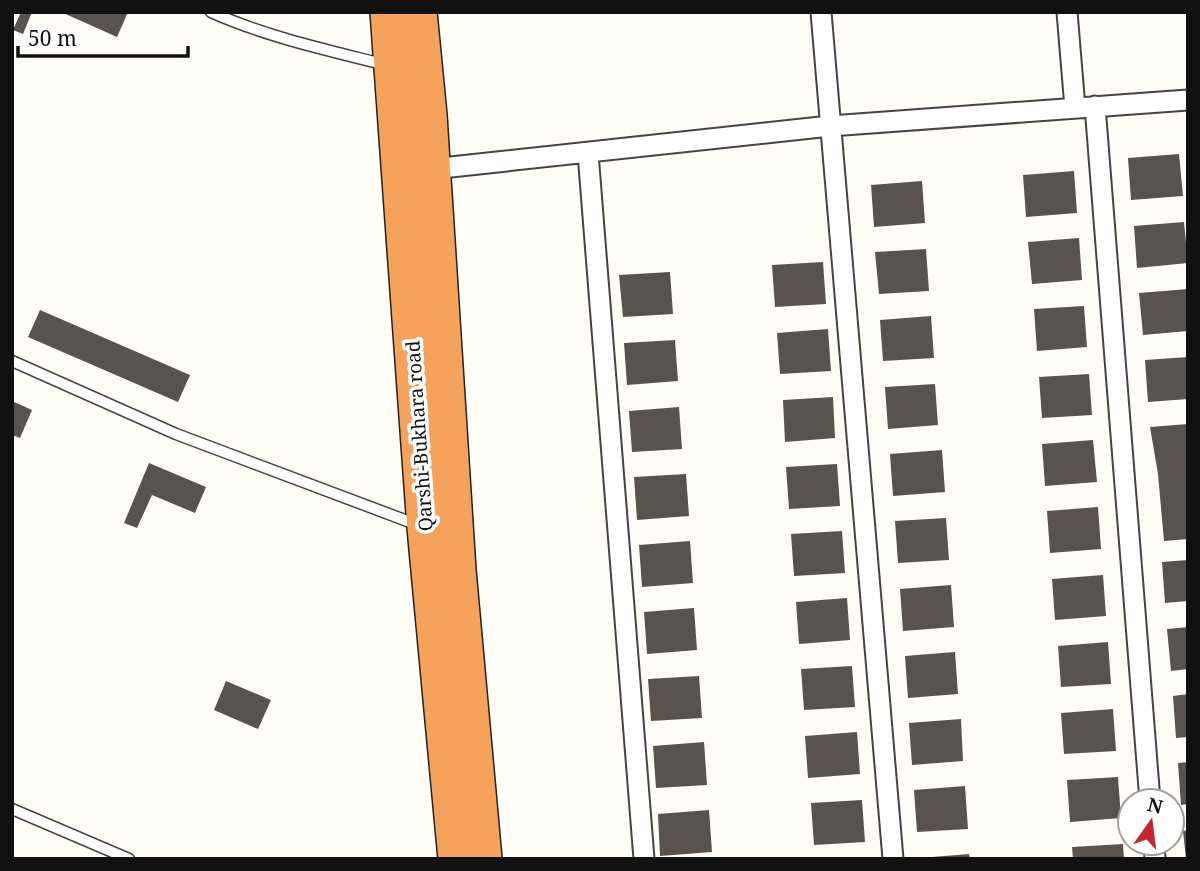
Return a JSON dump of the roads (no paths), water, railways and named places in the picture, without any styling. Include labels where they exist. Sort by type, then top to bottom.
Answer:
[{"type":"highway","name":"Qarshi-Bukhara road","points":[[388,12],[425,528],[456,859]]},
{"type":"highway","name":"Qarshi-Bukhara road","points":[[419,12],[458,570],[484,859]]},
{"type":"street","points":[[821,12],[893,859]]},
{"type":"street","points":[[1067,12],[1074,108]]},
{"type":"street","points":[[432,169],[830,126],[1188,100]]},
{"type":"street","points":[[1095,107],[1149,787]]},
{"type":"street","points":[[588,153],[644,859]]},
{"type":"lane","points":[[211,12],[276,37],[393,67]]},
{"type":"lane","points":[[12,361],[176,434],[425,528]]},
{"type":"lane","points":[[12,809],[129,859]]}]
